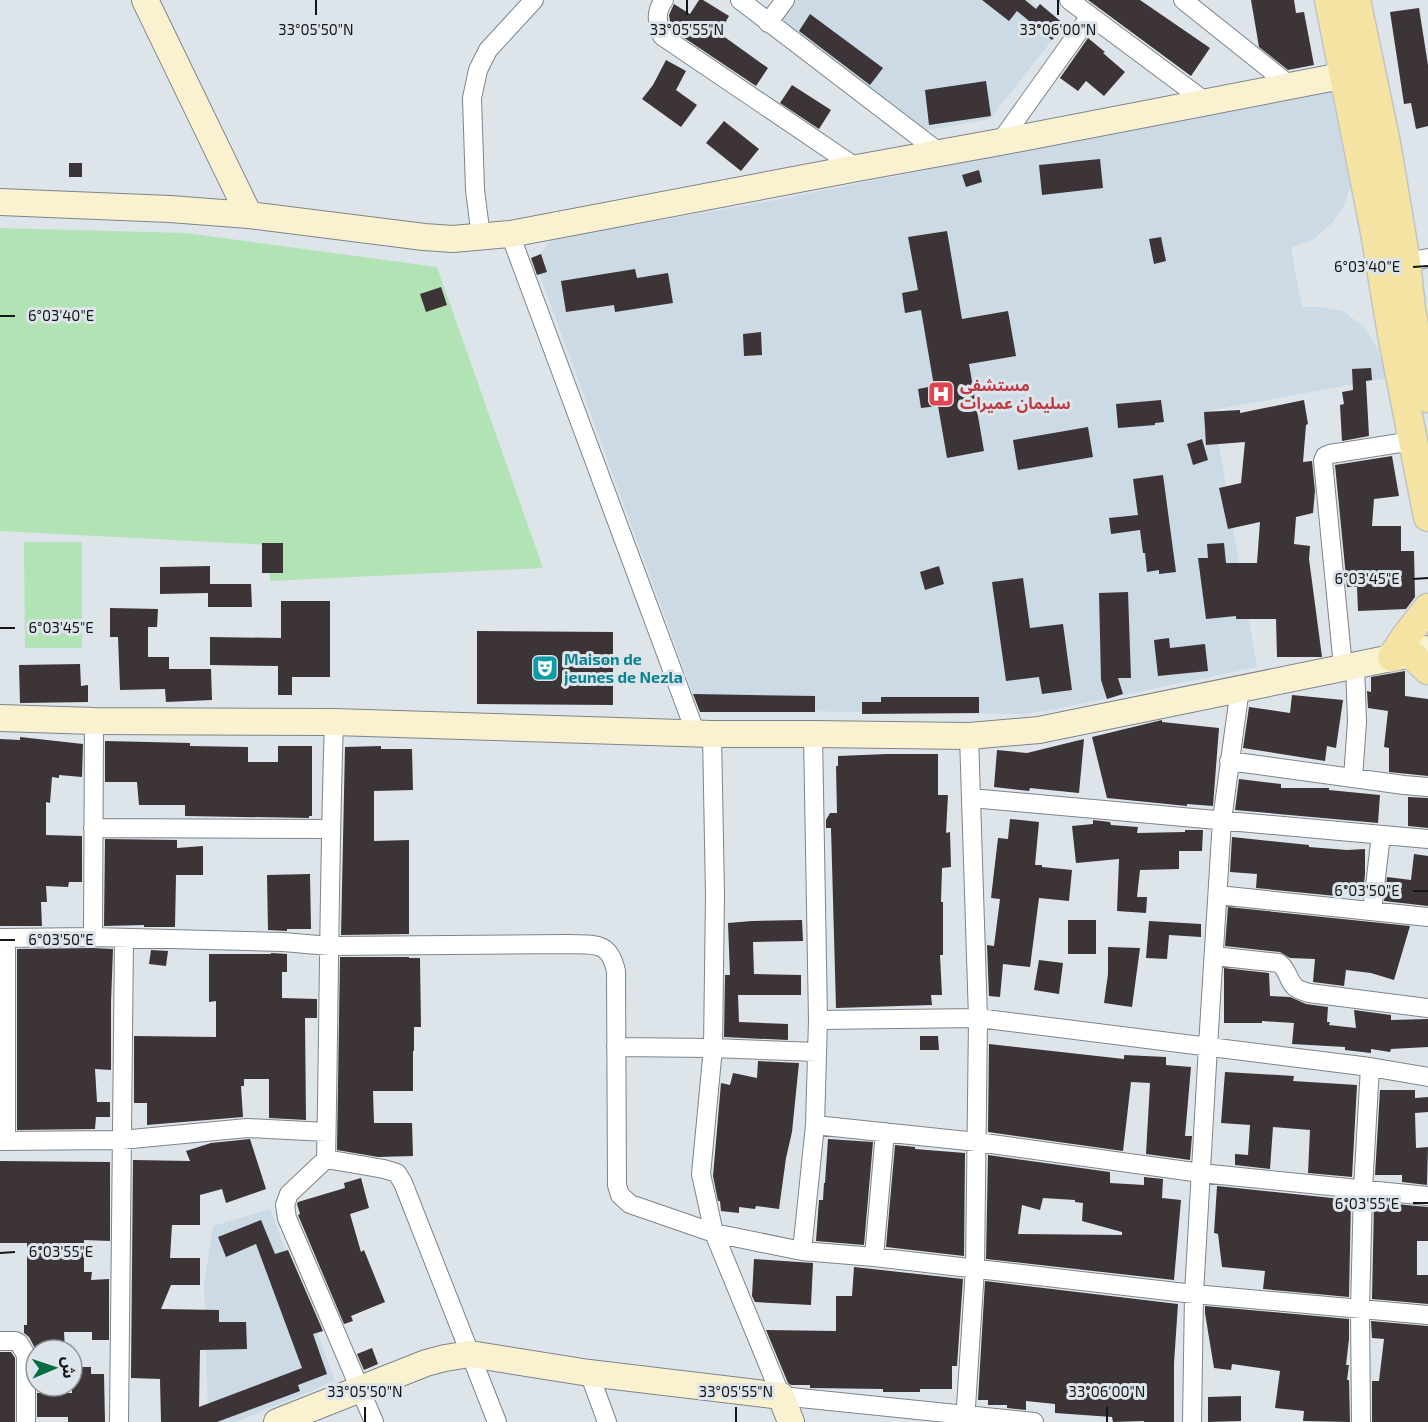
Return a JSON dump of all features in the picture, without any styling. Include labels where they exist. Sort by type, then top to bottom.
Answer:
[{"type":"main road","points":[[1329,0],[1428,517]]},
{"type":"main road","points":[[1356,0],[1386,143],[1417,260],[1411,309],[1428,398]]},
{"type":"main road","points":[[1415,658],[1406,636],[1428,608]]},
{"type":"street","points":[[144,0],[249,215]]},
{"type":"street","points":[[480,237],[475,190],[472,98],[478,70],[488,50],[534,0]]},
{"type":"street","points":[[664,0],[657,16],[662,36],[857,168]]},
{"type":"street","points":[[740,0],[940,153]]},
{"type":"street","points":[[768,23],[785,0]]},
{"type":"street","points":[[1069,0],[1206,102]]},
{"type":"street","points":[[1183,0],[1292,87]]},
{"type":"street","points":[[1000,142],[1090,16]]},
{"type":"street","points":[[0,202],[116,206],[249,215],[424,237],[453,239],[480,237],[510,234],[1371,71]]},
{"type":"street","points":[[510,234],[704,734],[715,895],[713,1048],[701,1174],[714,1233],[791,1422]]},
{"type":"street","points":[[1353,778],[1356,722],[1323,461],[1325,456],[1330,454],[1413,441]]},
{"type":"street","points":[[0,718],[334,723],[704,734],[969,736],[1039,730],[1349,666],[1415,658]]},
{"type":"street","points":[[1192,1422],[1194,1294],[1222,820],[1240,688]]},
{"type":"street","points":[[93,937],[94,721]]},
{"type":"street","points":[[334,723],[330,829],[326,1159],[289,1194],[285,1205],[287,1218],[374,1422]]},
{"type":"street","points":[[802,1251],[815,1125],[818,1020],[813,734]]},
{"type":"street","points":[[966,1418],[975,1269],[978,1018],[969,736]]},
{"type":"street","points":[[1229,761],[1428,787]]},
{"type":"street","points":[[971,798],[1428,839]]},
{"type":"street","points":[[93,828],[330,829]]},
{"type":"street","points":[[1372,911],[1381,835]]},
{"type":"street","points":[[1218,895],[1428,917]]},
{"type":"street","points":[[326,1132],[247,1128],[121,1140],[3,1141],[3,938],[93,937],[284,942],[330,946],[596,945],[606,949],[613,959],[616,971],[617,1185],[620,1195],[630,1204],[714,1233],[802,1251],[874,1257],[1194,1294],[1428,1315]]},
{"type":"street","points":[[119,1422],[124,939]]},
{"type":"street","points":[[1214,956],[1279,963],[1297,989],[1309,993],[1428,1008]]},
{"type":"street","points":[[818,1020],[978,1018],[1370,1067],[1428,1077]]},
{"type":"street","points":[[616,1047],[817,1052]]},
{"type":"street","points":[[1361,1422],[1360,1309],[1363,1189],[1370,1067]]},
{"type":"street","points":[[815,1125],[977,1142],[1201,1173],[1428,1196]]},
{"type":"street","points":[[874,1257],[885,1132]]},
{"type":"street","points":[[326,1159],[397,1173],[403,1183],[497,1422]]},
{"type":"street","points":[[0,1341],[20,1343],[26,1354],[26,1422]]},
{"type":"street","points":[[277,1422],[436,1360],[470,1354],[589,1373],[931,1412],[966,1418],[1034,1422]]},
{"type":"street","points":[[589,1373],[607,1422]]},
{"type":"street","points":[[914,1422],[931,1412]]},
{"type":"shaded area","points":[[793,0],[1029,0],[1063,26],[990,119],[919,132],[776,22]]},
{"type":"shaded area","name":"مستشفى سليمان عميرات","points":[[1331,90],[1350,186],[1344,206],[1331,224],[1314,239],[1291,248],[1302,307],[1323,307],[1343,311],[1364,327],[1378,350],[1387,378],[1213,410],[1257,667],[1022,714],[699,710],[535,262],[552,239],[744,206]]},
{"type":"shaded area","points":[[270,1209],[335,1381],[236,1422],[211,1422],[208,1409],[204,1284],[213,1226]]},
{"type":"green space","points":[[0,228],[186,233],[437,267],[543,568],[270,581],[269,545],[0,531]]},
{"type":"green space","points":[[24,542],[82,542],[82,648],[25,648]]},
{"type":"building","points":[[699,0],[703,0],[729,16],[719,33],[768,68],[756,86],[671,29],[669,15],[674,4],[690,14]]},
{"type":"building","points":[[982,0],[1025,0],[1036,9],[1040,4],[1065,25],[1052,40],[1017,11],[1009,21]]},
{"type":"building","points":[[1088,0],[1140,0],[1210,48],[1191,76]]},
{"type":"building","points":[[1251,0],[1294,0],[1296,13],[1304,12],[1314,65],[1288,70],[1259,47]]},
{"type":"building","points":[[1419,8],[1428,65],[1428,126],[1416,129],[1411,103],[1404,104],[1390,12]]},
{"type":"building","points":[[810,14],[883,68],[870,85],[799,31]]},
{"type":"building","points":[[1088,38],[1125,72],[1104,96],[1086,81],[1078,91],[1060,78]]},
{"type":"building","points":[[666,60],[686,71],[676,90],[697,105],[681,127],[642,99],[653,85]]},
{"type":"building","points":[[986,81],[991,116],[929,125],[925,90]]},
{"type":"building","points":[[792,85],[831,110],[819,129],[780,103]]},
{"type":"building","points":[[724,121],[759,149],[741,171],[706,143]]},
{"type":"building","points":[[1100,159],[1103,188],[1042,195],[1039,165]]},
{"type":"building","points":[[69,163],[82,163],[82,177],[69,177]]},
{"type":"building","points":[[979,170],[982,182],[966,187],[962,175]]},
{"type":"building","points":[[947,231],[962,319],[1008,311],[1016,356],[969,364],[984,451],[947,458],[938,406],[921,408],[918,389],[934,386],[921,310],[905,313],[902,293],[918,290],[908,237]]},
{"type":"building","points":[[1161,237],[1166,261],[1154,264],[1149,239]]},
{"type":"building","points":[[541,254],[547,272],[537,275],[531,258]]},
{"type":"building","points":[[635,269],[637,278],[668,273],[673,303],[615,312],[614,305],[566,312],[561,281]]},
{"type":"building","points":[[441,287],[447,305],[426,312],[420,294]]},
{"type":"building","points":[[761,332],[762,355],[744,356],[743,334]]},
{"type":"building","points":[[1371,368],[1372,380],[1366,381],[1369,436],[1342,441],[1340,405],[1344,404],[1342,392],[1353,390],[1352,369]]},
{"type":"building","points":[[1161,400],[1164,422],[1155,423],[1155,425],[1118,428],[1116,404]]},
{"type":"building","points":[[1304,400],[1308,424],[1306,425],[1303,462],[1312,461],[1315,491],[1313,513],[1296,517],[1294,544],[1310,546],[1309,559],[1322,657],[1277,657],[1276,619],[1236,619],[1236,616],[1206,619],[1198,558],[1208,558],[1207,544],[1224,543],[1226,563],[1257,563],[1260,522],[1228,529],[1219,488],[1241,483],[1245,442],[1206,445],[1204,412],[1240,410],[1240,413]]},
{"type":"building","points":[[1088,427],[1093,457],[1018,470],[1013,440]]},
{"type":"building","points":[[1202,439],[1208,460],[1193,465],[1187,444]]},
{"type":"building","points":[[1392,456],[1399,496],[1374,499],[1372,526],[1401,526],[1401,551],[1414,551],[1415,597],[1406,609],[1358,611],[1357,587],[1347,587],[1335,465]]},
{"type":"building","points":[[1163,475],[1176,572],[1159,574],[1159,570],[1147,572],[1140,530],[1111,534],[1109,518],[1138,515],[1133,479]]},
{"type":"building","points":[[262,543],[283,543],[283,573],[262,573]]},
{"type":"building","points":[[210,566],[210,584],[251,584],[252,607],[208,607],[208,593],[160,594],[160,567]]},
{"type":"building","points":[[939,566],[944,584],[925,590],[920,572]]},
{"type":"building","points":[[1023,578],[1030,628],[1063,624],[1072,690],[1042,694],[1039,677],[1006,681],[992,582]]},
{"type":"building","points":[[1128,592],[1131,678],[1118,678],[1123,694],[1107,699],[1101,680],[1099,593]]},
{"type":"building","points":[[281,601],[330,601],[330,677],[292,677],[292,695],[278,695],[278,666],[210,665],[210,637],[281,638]]},
{"type":"building","points":[[110,608],[158,609],[157,627],[148,627],[148,657],[169,657],[169,669],[211,669],[212,700],[166,702],[165,689],[120,690],[118,637],[110,637]]},
{"type":"building","name":"Maison de jeunes de Nezla","points":[[477,631],[613,632],[613,705],[477,704]]},
{"type":"building","points":[[1169,638],[1170,648],[1205,644],[1208,671],[1158,676],[1154,640]]},
{"type":"building","points":[[80,664],[81,686],[88,685],[88,702],[20,703],[19,665]]},
{"type":"building","points":[[1405,671],[1405,696],[1428,699],[1428,776],[1389,772],[1389,748],[1384,747],[1388,711],[1368,708],[1367,691],[1371,692],[1371,677]]},
{"type":"building","points":[[693,694],[815,696],[815,712],[700,712]]},
{"type":"building","points":[[1292,695],[1343,700],[1336,748],[1327,746],[1325,761],[1243,748],[1249,707],[1290,713]]},
{"type":"building","points":[[881,697],[979,697],[979,713],[862,714],[862,702],[881,702]]},
{"type":"building","points":[[1162,720],[1162,722],[1219,728],[1213,806],[1187,804],[1187,806],[1107,798],[1092,737]]},
{"type":"building","points":[[20,737],[83,744],[82,777],[59,775],[59,778],[52,777],[50,803],[46,802],[46,835],[82,836],[82,882],[69,882],[68,887],[46,886],[47,902],[41,902],[42,926],[0,926],[0,739],[20,740]]},
{"type":"building","points":[[1084,739],[1079,793],[994,787],[997,750],[1027,753]]},
{"type":"building","points":[[105,741],[248,747],[248,762],[278,762],[278,746],[312,746],[312,816],[309,818],[185,816],[185,805],[139,805],[137,782],[105,782]]},
{"type":"building","points":[[381,746],[381,749],[412,749],[413,790],[374,791],[374,841],[409,840],[409,934],[341,935],[345,747]]},
{"type":"building","points":[[938,754],[938,795],[948,795],[946,833],[950,832],[951,867],[942,868],[943,955],[940,955],[942,995],[931,995],[932,1005],[836,1008],[831,828],[826,828],[826,820],[830,813],[837,813],[836,766],[838,766],[838,756]]},
{"type":"building","points":[[1239,779],[1281,784],[1281,788],[1329,788],[1329,790],[1380,795],[1378,823],[1235,810]]},
{"type":"building","points":[[1408,797],[1428,798],[1428,828],[1408,826]]},
{"type":"building","points":[[1010,819],[1039,822],[1035,865],[1072,870],[1069,901],[1039,898],[1030,967],[1003,964],[1000,997],[989,996],[987,945],[994,946],[1000,899],[991,898],[998,838],[1008,839]]},
{"type":"building","points":[[1093,820],[1110,822],[1111,825],[1138,827],[1137,833],[1203,830],[1202,851],[1179,851],[1179,869],[1140,870],[1137,897],[1147,897],[1146,913],[1117,911],[1119,859],[1076,863],[1072,826],[1093,824]]},
{"type":"building","points":[[1232,837],[1309,845],[1309,847],[1365,849],[1363,893],[1336,890],[1336,896],[1256,888],[1257,874],[1230,872]]},
{"type":"building","points":[[105,839],[177,840],[177,848],[203,846],[203,875],[176,875],[175,927],[104,926]]},
{"type":"building","points":[[1414,854],[1428,856],[1428,906],[1384,901],[1387,877],[1411,880]]},
{"type":"building","points":[[310,874],[311,929],[268,930],[267,875]]},
{"type":"building","points":[[1228,907],[1410,926],[1394,980],[1371,973],[1346,970],[1344,986],[1313,982],[1315,959],[1290,958],[1280,952],[1225,946]]},
{"type":"building","points":[[802,920],[803,941],[753,942],[754,974],[801,975],[801,995],[738,995],[739,1022],[788,1024],[788,1040],[724,1037],[725,975],[730,975],[728,923]]},
{"type":"building","points":[[1068,920],[1096,920],[1096,954],[1068,954]]},
{"type":"building","points":[[1149,921],[1201,924],[1201,937],[1169,935],[1167,959],[1146,958]]},
{"type":"building","points":[[1108,947],[1140,948],[1132,1007],[1104,1003],[1108,974]]},
{"type":"building","points":[[17,949],[113,949],[111,1070],[95,1069],[97,1102],[110,1102],[110,1117],[96,1117],[95,1129],[17,1130]]},
{"type":"building","points":[[151,950],[168,951],[166,966],[149,964]]},
{"type":"building","points":[[209,954],[287,954],[287,972],[282,972],[282,998],[317,999],[317,1018],[305,1018],[306,1120],[269,1118],[269,1079],[244,1079],[244,1086],[241,1086],[243,1117],[147,1125],[147,1103],[134,1103],[134,1036],[216,1037],[216,1001],[209,1002]]},
{"type":"building","points":[[340,957],[420,958],[421,1027],[414,1027],[413,1091],[373,1091],[374,1123],[412,1123],[413,1156],[378,1157],[337,1150]]},
{"type":"building","points":[[1039,960],[1063,963],[1059,994],[1034,990]]},
{"type":"building","points":[[1224,968],[1269,973],[1270,996],[1290,997],[1306,1004],[1328,1007],[1327,1022],[1330,1022],[1329,1025],[1356,1028],[1354,1010],[1391,1015],[1391,1020],[1428,1019],[1428,1047],[1391,1049],[1390,1052],[1371,1049],[1371,1053],[1345,1050],[1345,1047],[1292,1044],[1294,1023],[1262,1021],[1262,1023],[1224,1023]]},
{"type":"building","points":[[920,1036],[938,1036],[939,1050],[920,1050]]},
{"type":"building","points":[[989,1044],[1124,1059],[1124,1055],[1166,1057],[1166,1065],[1191,1067],[1185,1136],[1192,1136],[1190,1160],[1146,1154],[1150,1083],[1131,1082],[1123,1151],[988,1132]]},
{"type":"building","points":[[758,1061],[799,1063],[792,1132],[779,1209],[756,1206],[755,1209],[739,1207],[739,1213],[721,1211],[713,1176],[721,1083],[730,1085],[733,1073],[757,1078]]},
{"type":"building","points":[[1225,1072],[1294,1076],[1293,1081],[1357,1085],[1352,1177],[1308,1173],[1310,1130],[1273,1127],[1270,1169],[1235,1165],[1235,1154],[1248,1155],[1250,1125],[1221,1123]]},
{"type":"building","points":[[1380,1090],[1415,1090],[1415,1098],[1428,1097],[1428,1112],[1415,1113],[1416,1148],[1428,1147],[1427,1185],[1402,1182],[1402,1175],[1375,1175]]},
{"type":"building","points":[[250,1139],[266,1189],[226,1203],[222,1189],[200,1195],[200,1225],[172,1225],[170,1258],[200,1258],[200,1285],[171,1285],[161,1309],[219,1310],[219,1322],[246,1322],[247,1349],[200,1350],[199,1407],[302,1368],[256,1244],[226,1257],[218,1237],[261,1220],[275,1254],[288,1250],[323,1331],[313,1334],[327,1374],[298,1385],[300,1391],[217,1422],[161,1422],[160,1379],[131,1378],[133,1160],[190,1161],[186,1151],[211,1143]]},
{"type":"building","points":[[828,1139],[873,1142],[864,1245],[816,1241],[819,1200],[823,1200],[825,1183]]},
{"type":"building","points":[[895,1145],[965,1153],[964,1256],[886,1247]]},
{"type":"building","points":[[988,1155],[1110,1172],[1110,1183],[1144,1185],[1144,1177],[1163,1179],[1162,1198],[1181,1200],[1174,1280],[986,1259]],"holes":[[[1043,1198],[1075,1200],[1075,1202],[1083,1203],[1082,1221],[1122,1232],[1122,1235],[1018,1234],[1022,1205],[1040,1210]]]},
{"type":"building","points":[[0,1161],[110,1162],[110,1241],[84,1240],[84,1272],[92,1272],[91,1280],[109,1279],[109,1340],[92,1340],[92,1332],[64,1332],[64,1338],[30,1338],[24,1333],[24,1325],[27,1325],[27,1243],[0,1243]]},
{"type":"building","points":[[361,1178],[369,1208],[350,1214],[361,1252],[364,1250],[385,1302],[351,1316],[353,1321],[344,1324],[298,1215],[300,1214],[297,1204],[345,1188],[344,1183]]},
{"type":"building","points":[[1217,1186],[1351,1200],[1349,1297],[1263,1289],[1265,1271],[1222,1267],[1218,1234],[1214,1233]]},
{"type":"building","points":[[1374,1202],[1428,1207],[1428,1241],[1417,1241],[1417,1275],[1428,1275],[1428,1304],[1372,1299]]},
{"type":"building","points":[[754,1259],[813,1263],[811,1305],[755,1302],[752,1296]]},
{"type":"building","points":[[854,1267],[963,1279],[957,1366],[952,1366],[952,1389],[883,1392],[883,1389],[810,1388],[810,1385],[788,1383],[766,1330],[836,1331],[836,1296],[852,1296]]},
{"type":"building","points":[[985,1281],[1178,1304],[1174,1363],[1174,1422],[1113,1422],[1112,1417],[1055,1413],[1055,1404],[1026,1401],[1026,1410],[1007,1408],[1007,1405],[988,1405],[988,1400],[978,1400]]},
{"type":"building","points":[[1205,1306],[1349,1319],[1346,1365],[1349,1365],[1347,1380],[1349,1380],[1350,1422],[1303,1421],[1304,1411],[1275,1408],[1280,1371],[1232,1364],[1231,1370],[1214,1368]]},
{"type":"building","points":[[1371,1321],[1428,1326],[1428,1422],[1372,1422],[1372,1381],[1379,1381],[1384,1339],[1372,1338]]},
{"type":"building","points":[[372,1348],[378,1364],[364,1370],[357,1354]]},
{"type":"building","points":[[0,1352],[11,1352],[15,1358],[15,1422],[0,1422]]},
{"type":"building","points":[[84,1367],[91,1367],[91,1374],[104,1374],[105,1422],[68,1422],[68,1417],[37,1417],[37,1398],[84,1398]]},
{"type":"building","points":[[1241,1396],[1241,1421],[1208,1422],[1208,1397]]},
{"type":"place","name":"مستشفى سليمان عميرات","points":[[941,394]]},
{"type":"place","name":"Maison de jeunes de Nezla","points":[[545,668]]}]
